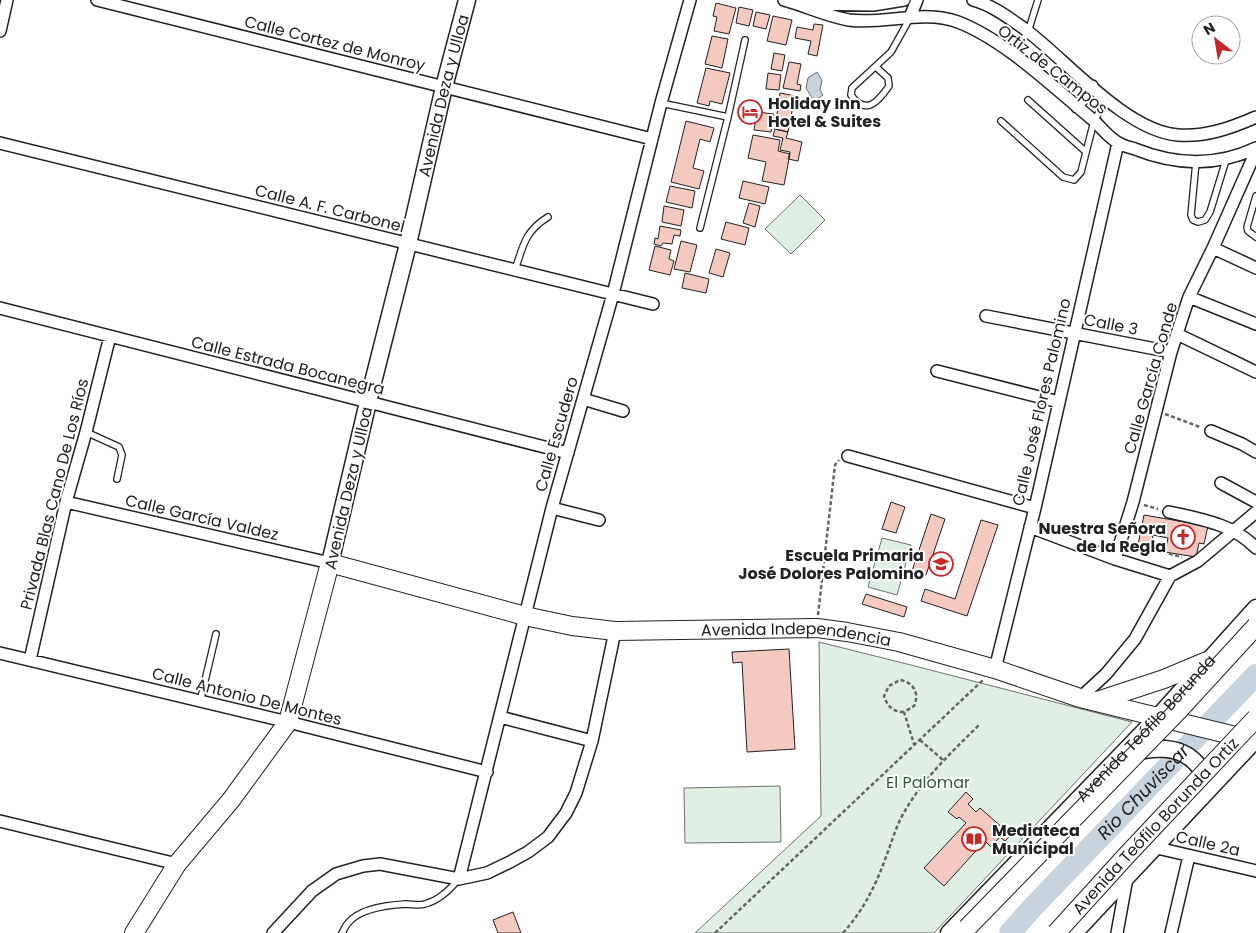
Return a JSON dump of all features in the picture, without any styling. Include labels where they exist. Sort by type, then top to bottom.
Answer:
[{"type":"main road","name":"Avenida Independencia","points":[[330,563],[525,616],[572,626],[615,631],[817,628],[847,632],[899,642],[995,669],[1088,700],[1256,740]]},
{"type":"main road","name":"Avenida Deza y Ulloa","points":[[134,933],[177,864],[232,800],[288,722],[330,563]]},
{"type":"main road","points":[[965,930],[1179,710],[1256,626]]},
{"type":"main road","points":[[1088,700],[1164,679],[1207,661]]},
{"type":"main road","name":"Avenida Teófilo Borunda Ortiz","points":[[1056,933],[1256,718]]},
{"type":"street","points":[[0,31],[7,0]]},
{"type":"street","name":"Calle Cortez de Monroy","points":[[97,0],[652,139]]},
{"type":"street","name":"Avenida Deza y Ulloa","points":[[330,563],[408,244],[444,87],[467,0]]},
{"type":"street","name":"Calle Escudero","points":[[459,879],[552,508],[613,294],[661,103],[690,0]]},
{"type":"street","name":"Ortiz de Campos","points":[[784,0],[850,20],[873,21],[921,16],[956,22],[982,34],[1013,54],[1118,142],[1150,155],[1171,160],[1196,162],[1226,160],[1252,155]]},
{"type":"street","name":"Ortiz de Campos","points":[[796,3],[873,5],[904,0]]},
{"type":"street","points":[[910,17],[917,0]]},
{"type":"street","name":"Ortiz de Campos","points":[[973,0],[982,2],[1007,16],[1107,99],[1129,116],[1153,129],[1178,135],[1205,134],[1230,128],[1256,117]]},
{"type":"street","points":[[1077,107],[1092,86]]},
{"type":"street","name":"Calle José Flores Palomino","points":[[995,669],[1035,508],[1118,142]]},
{"type":"street","name":"Calle A. F. Carbonel","points":[[0,143],[653,304]]},
{"type":"street","name":"Calle García Conde","points":[[1115,559],[1133,502],[1171,352],[1189,297],[1213,248],[1252,155]]},
{"type":"street","points":[[1213,248],[1256,268]]},
{"type":"street","points":[[1189,297],[1256,324]]},
{"type":"street","name":"Calle Estrada Bocanegra","points":[[0,308],[568,453]]},
{"type":"street","name":"Calle 3","points":[[986,316],[1171,352]]},
{"type":"street","points":[[1178,334],[1256,372]]},
{"type":"street","name":"Privada Blas Cano De Los Ríos","points":[[30,660],[66,502],[110,336]]},
{"type":"street","points":[[937,371],[1058,402]]},
{"type":"street","points":[[584,399],[623,411]]},
{"type":"street","points":[[1211,431],[1256,452]]},
{"type":"street","points":[[848,456],[1035,508]]},
{"type":"street","points":[[1221,483],[1256,502]]},
{"type":"street","name":"Calle García Valdez","points":[[66,502],[330,563]]},
{"type":"street","points":[[552,508],[599,520]]},
{"type":"street","points":[[1170,512],[1209,521],[1234,530],[1248,539],[1256,548]]},
{"type":"street","points":[[1088,700],[1106,674],[1135,639],[1170,576],[1198,561],[1256,512]]},
{"type":"street","points":[[1030,528],[1115,559],[1170,576]]},
{"type":"street","name":"Avenida Teófilo Borunda","points":[[950,933],[1158,717],[1256,608]]},
{"type":"street","points":[[273,933],[312,891],[336,874],[363,866],[380,864],[459,879],[487,873],[528,852],[548,837],[566,813],[576,793],[592,741],[615,631]]},
{"type":"street","name":"Calle Antonio De Montes","points":[[0,653],[487,772]]},
{"type":"street","points":[[500,716],[592,741]]},
{"type":"street","points":[[1074,933],[1153,847],[1256,740]]},
{"type":"street","points":[[1120,756],[1161,748],[1183,754],[1195,762],[1210,788]]},
{"type":"street","points":[[0,821],[177,864]]},
{"type":"street","name":"Calle 2a","points":[[1153,847],[1256,871]]},
{"type":"street","points":[[1171,933],[1189,856]]},
{"type":"street","points":[[1116,933],[1127,875]]},
{"type":"lane","points":[[1013,54],[1028,32],[1038,0]]},
{"type":"lane","points":[[876,67],[888,78],[889,86],[874,104],[868,106],[860,104],[851,95],[852,88],[876,67],[895,46],[910,17]]},
{"type":"lane","points":[[700,228],[745,40]]},
{"type":"lane","points":[[1002,121],[1067,179],[1074,180],[1080,176],[1094,121],[1107,99]]},
{"type":"lane","points":[[1028,100],[1086,152]]},
{"type":"lane","points":[[661,103],[728,117]]},
{"type":"lane","points":[[1196,162],[1191,216],[1193,220],[1198,222],[1205,220],[1210,212],[1226,160]]},
{"type":"lane","points":[[1256,196],[1246,227],[1256,237]]},
{"type":"lane","points":[[515,270],[527,236],[540,222],[548,217]]},
{"type":"lane","points":[[86,432],[119,447],[122,455],[117,479]]},
{"type":"lane","points":[[200,702],[216,634]]},
{"type":"lane","points":[[342,933],[348,922],[363,913],[381,907],[424,904],[448,891],[459,879]]},
{"type":"path","points":[[1156,411],[1211,431]]},
{"type":"path","points":[[817,628],[835,465],[841,458],[848,456]]},
{"type":"path","points":[[1133,502],[1170,512]]},
{"type":"path","points":[[1121,541],[1198,561]]},
{"type":"path","points":[[715,933],[995,669]]},
{"type":"path","points":[[900,680],[912,685],[917,696],[914,706],[904,712],[892,709],[884,696],[889,686],[900,680]]},
{"type":"path","points":[[904,712],[914,744]]},
{"type":"path","points":[[843,933],[853,922],[870,895],[900,820],[911,800],[943,760],[980,724]]},
{"type":"path","points":[[920,739],[943,760]]},
{"type":"green space","points":[[800,195],[825,220],[791,254],[765,229]]},
{"type":"green space","points":[[882,538],[911,545],[897,595],[868,587]]},
{"type":"green space","name":"El Palomar","points":[[819,642],[1132,722],[934,933],[695,933],[821,816]]},
{"type":"green space","points":[[780,786],[781,842],[685,843],[684,788]]},
{"type":"shaded area","points":[[817,72],[822,80],[820,90],[823,95],[814,101],[806,88],[808,78]]},
{"type":"building","points":[[716,3],[736,8],[729,34],[714,31],[717,17],[713,16]]},
{"type":"building","points":[[739,7],[753,10],[749,26],[736,23]]},
{"type":"building","points":[[756,12],[770,15],[766,29],[753,26]]},
{"type":"building","points":[[773,16],[792,20],[786,45],[767,41]]},
{"type":"building","points":[[814,24],[823,25],[817,56],[808,54],[811,41],[795,38],[797,27],[813,30]]},
{"type":"building","points":[[712,36],[728,39],[722,68],[705,64]]},
{"type":"building","points":[[774,53],[785,55],[782,71],[771,69]]},
{"type":"building","points":[[789,62],[801,64],[797,84],[801,85],[800,91],[783,88]]},
{"type":"building","points":[[706,68],[730,73],[722,104],[710,101],[709,106],[697,103]]},
{"type":"building","points":[[768,73],[781,75],[779,90],[766,89]]},
{"type":"building","points":[[780,93],[795,96],[788,132],[775,129]]},
{"type":"building","points":[[757,112],[774,114],[771,132],[754,130]]},
{"type":"building","points":[[686,121],[714,128],[710,142],[700,139],[693,168],[704,171],[699,189],[671,182]]},
{"type":"building","points":[[775,129],[788,132],[786,138],[802,142],[798,161],[788,159],[790,152],[780,150],[783,138],[773,136]]},
{"type":"building","points":[[753,135],[780,140],[778,151],[790,154],[784,185],[762,181],[766,162],[748,158]]},
{"type":"building","points":[[743,181],[769,187],[765,204],[739,198]]},
{"type":"building","points":[[670,186],[695,191],[692,208],[666,202]]},
{"type":"building","points":[[749,203],[760,206],[755,227],[743,223]]},
{"type":"building","points":[[664,206],[684,210],[681,226],[662,222]]},
{"type":"building","points":[[726,222],[749,228],[745,245],[721,239]]},
{"type":"building","points":[[660,226],[681,230],[680,236],[674,235],[672,244],[663,243],[661,246],[654,244],[655,238],[658,239]]},
{"type":"building","points":[[681,241],[697,245],[690,272],[674,269]]},
{"type":"building","points":[[655,246],[671,250],[669,259],[674,261],[670,275],[649,270]]},
{"type":"building","points":[[716,249],[730,253],[723,277],[709,273]]},
{"type":"building","points":[[685,273],[709,279],[706,293],[682,288]]},
{"type":"building","points":[[891,502],[905,507],[896,533],[882,529]]},
{"type":"building","points":[[931,514],[945,519],[926,575],[912,571]]},
{"type":"building","name":"Nuestra Señora de la Regla","points":[[1144,515],[1208,526],[1204,544],[1199,543],[1196,557],[1165,552],[1168,538],[1153,535],[1151,547],[1138,545]]},
{"type":"building","points":[[981,520],[998,525],[967,616],[921,601],[925,589],[955,599]]},
{"type":"building","points":[[866,594],[907,607],[904,617],[862,604]]},
{"type":"building","points":[[789,649],[795,749],[747,752],[742,662],[733,663],[732,652]]},
{"type":"building","name":"Mediateca Municipal","points":[[966,792],[973,799],[968,804],[976,812],[980,808],[1011,835],[1005,841],[1000,837],[991,847],[985,841],[944,886],[924,868],[966,823],[948,812]]},
{"type":"building","points":[[513,912],[521,933],[498,933],[493,920]]},
{"type":"waterway","name":"Rio Chuviscar","points":[[1010,933],[1256,675]]},
{"type":"place","name":"Holiday Inn Hotel & Suites","points":[[750,112]]},
{"type":"place","name":"Nuestra Señora de la Regla","points":[[1183,537]]},
{"type":"place","name":"Escuela Primaria José Dolores Palomino","points":[[941,564]]},
{"type":"place","name":"Mediateca Municipal","points":[[974,839]]}]
